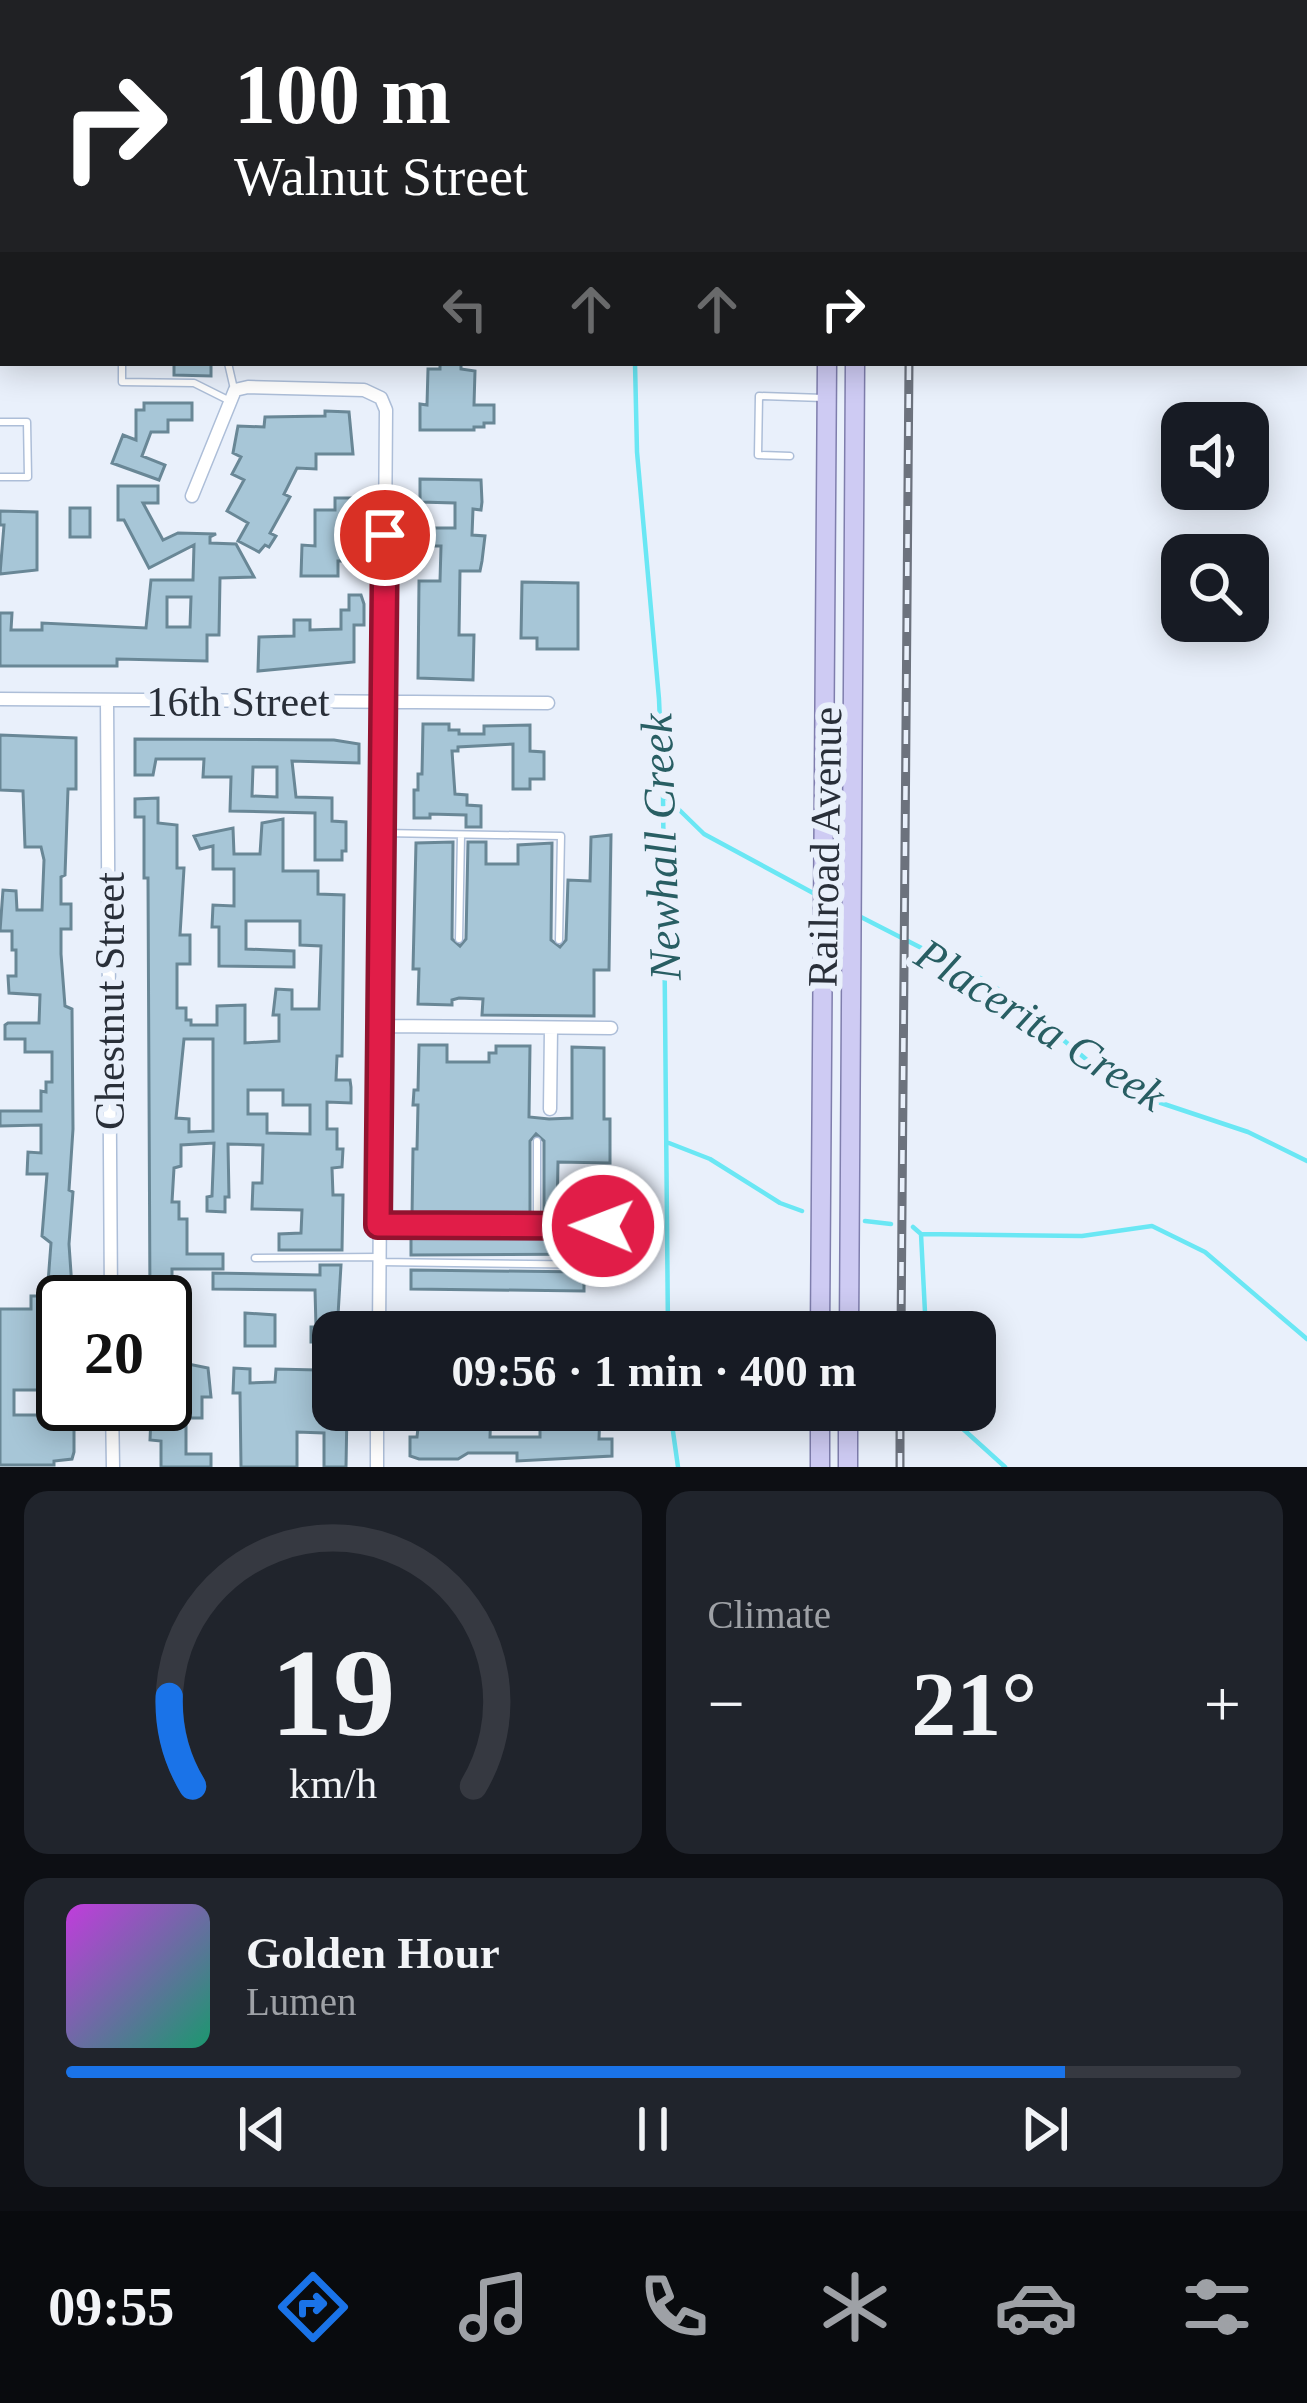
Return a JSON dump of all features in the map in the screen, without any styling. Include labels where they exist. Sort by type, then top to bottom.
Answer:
[{"type":"main road","name":"Railroad Avenue","points":[[820,1311],[827,366]]},
{"type":"main road","name":"Railroad Avenue","points":[[849,1311],[855,366]]},
{"type":"main road","points":[[821,1431],[822,1464]]},
{"type":"main road","points":[[848,1431],[848,1467]]},
{"type":"street","points":[[192,496],[231,395],[248,387],[364,390],[381,398],[386,410],[379,1311]]},
{"type":"street","name":"16th Street","points":[[0,699],[548,704]]},
{"type":"street","name":"Chestnut Street","points":[[107,700],[111,1275]]},
{"type":"street","points":[[381,1026],[611,1028]]},
{"type":"street","points":[[550,1108],[551,1028]]},
{"type":"street","points":[[112,1431],[112,1467]]},
{"type":"street","points":[[377,1431],[377,1467]]},
{"type":"lane","points":[[122,366],[122,382],[194,383],[231,395],[228,366]]},
{"type":"lane","points":[[790,456],[758,455],[759,396],[827,398]]},
{"type":"lane","points":[[0,422],[27,422],[28,477],[0,477]]},
{"type":"lane","points":[[383,833],[561,836],[559,940]]},
{"type":"lane","points":[[459,939],[460,835]]},
{"type":"lane","points":[[537,1141],[538,1216]]},
{"type":"lane","points":[[378,1225],[603,1226]]},
{"type":"lane","points":[[255,1258],[612,1265]]},
{"type":"building","points":[[174,366],[211,366],[211,376],[174,375]]},
{"type":"building","points":[[461,366],[475,371],[474,405],[494,405],[494,423],[474,430],[420,430],[420,404],[427,405],[428,369]]},
{"type":"building","points":[[144,403],[192,403],[192,420],[168,420],[168,432],[151,432],[142,456],[165,465],[159,480],[112,463],[123,435],[136,440],[136,410],[144,410]]},
{"type":"building","points":[[325,411],[349,412],[353,454],[316,454],[316,469],[297,468],[284,494],[290,497],[270,533],[276,536],[269,547],[259,552],[238,541],[248,523],[227,511],[244,480],[232,474],[241,457],[233,453],[238,426],[264,427],[265,417],[325,416]]},
{"type":"building","points":[[420,479],[481,480],[481,510],[473,509],[472,535],[485,536],[480,571],[460,571],[459,635],[474,635],[473,680],[418,678],[419,581],[440,581],[441,546],[426,546],[427,528],[455,528],[455,503],[420,502]]},
{"type":"building","points":[[118,486],[158,486],[158,503],[143,503],[163,540],[178,533],[216,534],[210,543],[236,544],[254,577],[220,578],[219,635],[207,635],[207,661],[117,659],[117,666],[0,666],[0,613],[12,613],[11,630],[42,630],[42,623],[146,628],[151,580],[193,580],[194,545],[149,568],[124,520],[118,520]],"holes":[[[167,597],[191,597],[190,627],[167,627]]]},
{"type":"building","points":[[335,498],[352,498],[352,561],[338,561],[338,576],[301,576],[302,545],[315,546],[315,510],[335,510]]},
{"type":"building","points":[[70,508],[90,508],[90,537],[70,537]]},
{"type":"building","points":[[0,511],[37,512],[37,570],[0,574],[4,525],[0,525]]},
{"type":"building","points":[[522,582],[578,583],[578,649],[537,649],[537,638],[521,638]]},
{"type":"building","points":[[349,595],[361,595],[364,604],[364,625],[354,625],[354,662],[258,671],[259,637],[294,636],[294,620],[310,620],[310,630],[341,629],[341,610],[349,610]]},
{"type":"building","points":[[423,724],[449,724],[449,730],[459,730],[459,734],[484,734],[484,726],[530,725],[530,751],[544,752],[544,779],[530,779],[530,789],[513,789],[513,744],[458,747],[452,751],[455,794],[467,795],[467,805],[481,806],[481,827],[466,827],[466,815],[414,818],[414,790],[422,774]]},
{"type":"building","points":[[0,735],[76,738],[76,789],[68,789],[65,875],[61,877],[61,904],[71,904],[71,929],[61,929],[61,954],[65,1006],[72,1009],[71,1275],[49,1275],[51,1243],[42,1236],[47,1174],[27,1174],[28,1152],[41,1153],[41,1125],[0,1126],[0,1111],[41,1111],[41,1091],[46,1092],[46,1082],[52,1082],[52,1052],[25,1052],[25,1039],[5,1039],[8,1023],[39,1023],[40,995],[9,993],[8,976],[16,976],[16,950],[12,950],[12,931],[0,931],[3,890],[16,891],[17,910],[42,910],[44,860],[41,847],[25,847],[23,791],[0,790]]},
{"type":"building","points":[[135,739],[359,744],[359,763],[292,761],[296,797],[332,798],[332,821],[346,822],[342,860],[315,860],[315,813],[230,811],[231,777],[203,777],[204,759],[156,759],[153,775],[135,775]],"holes":[[[253,767],[277,767],[277,797],[252,796]]]},
{"type":"building","points":[[158,798],[158,823],[177,825],[177,868],[184,868],[180,935],[190,935],[190,964],[177,964],[177,1008],[186,1008],[191,1025],[217,1025],[217,1006],[245,1005],[245,1043],[279,1041],[279,1015],[273,1015],[276,989],[292,990],[292,1009],[319,1009],[321,946],[300,945],[300,921],[246,921],[246,949],[294,951],[294,967],[219,966],[219,927],[212,927],[213,905],[234,906],[234,869],[213,869],[213,846],[200,849],[194,836],[233,828],[234,854],[260,854],[262,823],[283,819],[283,871],[318,871],[318,894],[344,895],[342,1056],[337,1056],[336,1080],[350,1080],[351,1103],[327,1102],[327,1129],[337,1129],[337,1149],[343,1149],[342,1167],[332,1168],[333,1195],[343,1195],[342,1250],[279,1250],[279,1234],[301,1233],[302,1210],[252,1209],[253,1183],[262,1183],[263,1145],[228,1144],[225,1212],[207,1211],[214,1143],[181,1145],[172,1202],[179,1202],[179,1219],[187,1219],[187,1254],[223,1254],[223,1269],[172,1269],[172,1275],[150,1275],[148,878],[144,878],[144,817],[135,817],[135,799]],"holes":[[[184,1039],[213,1039],[213,1131],[189,1132],[189,1119],[176,1118]],[[248,1090],[283,1090],[283,1105],[310,1105],[310,1134],[267,1133],[267,1114],[248,1114]]]},
{"type":"building","points":[[611,835],[609,970],[594,970],[594,1016],[482,1015],[483,999],[459,998],[452,1005],[418,1004],[419,969],[413,969],[416,843],[453,842],[452,939],[460,946],[466,939],[468,842],[486,842],[486,864],[518,864],[518,845],[552,843],[551,940],[560,947],[566,940],[568,880],[590,881],[591,837]]},
{"type":"building","points":[[419,1045],[447,1045],[447,1062],[489,1062],[489,1053],[496,1053],[496,1046],[530,1046],[529,1117],[549,1119],[572,1118],[572,1047],[604,1048],[604,1119],[610,1119],[610,1163],[558,1162],[557,1218],[544,1218],[544,1141],[536,1134],[530,1141],[530,1218],[412,1217]]},
{"type":"building","points":[[411,1232],[603,1233],[603,1254],[411,1255]]},
{"type":"building","points":[[320,1265],[341,1265],[338,1311],[316,1311],[315,1290],[213,1289],[213,1273],[320,1275]]},
{"type":"building","points":[[411,1270],[584,1272],[584,1291],[411,1289]]},
{"type":"building","points":[[31,1296],[36,1296],[36,1390],[14,1390],[14,1415],[36,1415],[36,1431],[74,1431],[74,1452],[72,1459],[54,1461],[54,1465],[0,1465],[0,1309],[31,1309]]},
{"type":"building","points":[[245,1313],[275,1315],[275,1346],[245,1346]]},
{"type":"building","points":[[192,1365],[208,1368],[211,1397],[202,1397],[202,1418],[192,1418]]},
{"type":"building","points":[[234,1368],[250,1369],[250,1383],[275,1382],[276,1369],[312,1370],[312,1431],[347,1431],[346,1467],[324,1467],[324,1433],[297,1432],[297,1467],[241,1467],[240,1393],[233,1393]]},
{"type":"building","points":[[150,1431],[186,1431],[186,1454],[211,1454],[211,1467],[161,1467],[161,1441],[150,1440]]},
{"type":"building","points":[[418,1431],[540,1437],[540,1431],[599,1431],[599,1439],[612,1439],[612,1456],[517,1461],[517,1453],[468,1453],[458,1459],[419,1459],[410,1456],[410,1437],[417,1437]]},
{"type":"waterway","name":"Newhall Creek","points":[[635,366],[637,452],[663,793],[668,1311]]},
{"type":"waterway","name":"Placerita Creek","points":[[665,796],[704,834],[815,894]]},
{"type":"waterway","name":"Placerita Creek","points":[[857,915],[984,980],[1087,1060],[1155,1101],[1248,1132],[1307,1161]]},
{"type":"waterway","points":[[669,1143],[710,1159],[780,1203],[802,1211]]},
{"type":"waterway","points":[[865,1221],[891,1224]]},
{"type":"waterway","points":[[921,1234],[1082,1236],[1152,1226],[1205,1252],[1307,1339]]},
{"type":"waterway","points":[[913,1227],[921,1234],[925,1311]]},
{"type":"waterway","name":"Newhall Creek","points":[[673,1431],[678,1467]]},
{"type":"waterway","points":[[965,1431],[1005,1467]]},
{"type":"railway","points":[[901,1311],[909,366]]},
{"type":"railway","points":[[900,1431],[900,1467]]},
{"type":"route","points":[[385,535],[378,1225],[603,1226]]}]
